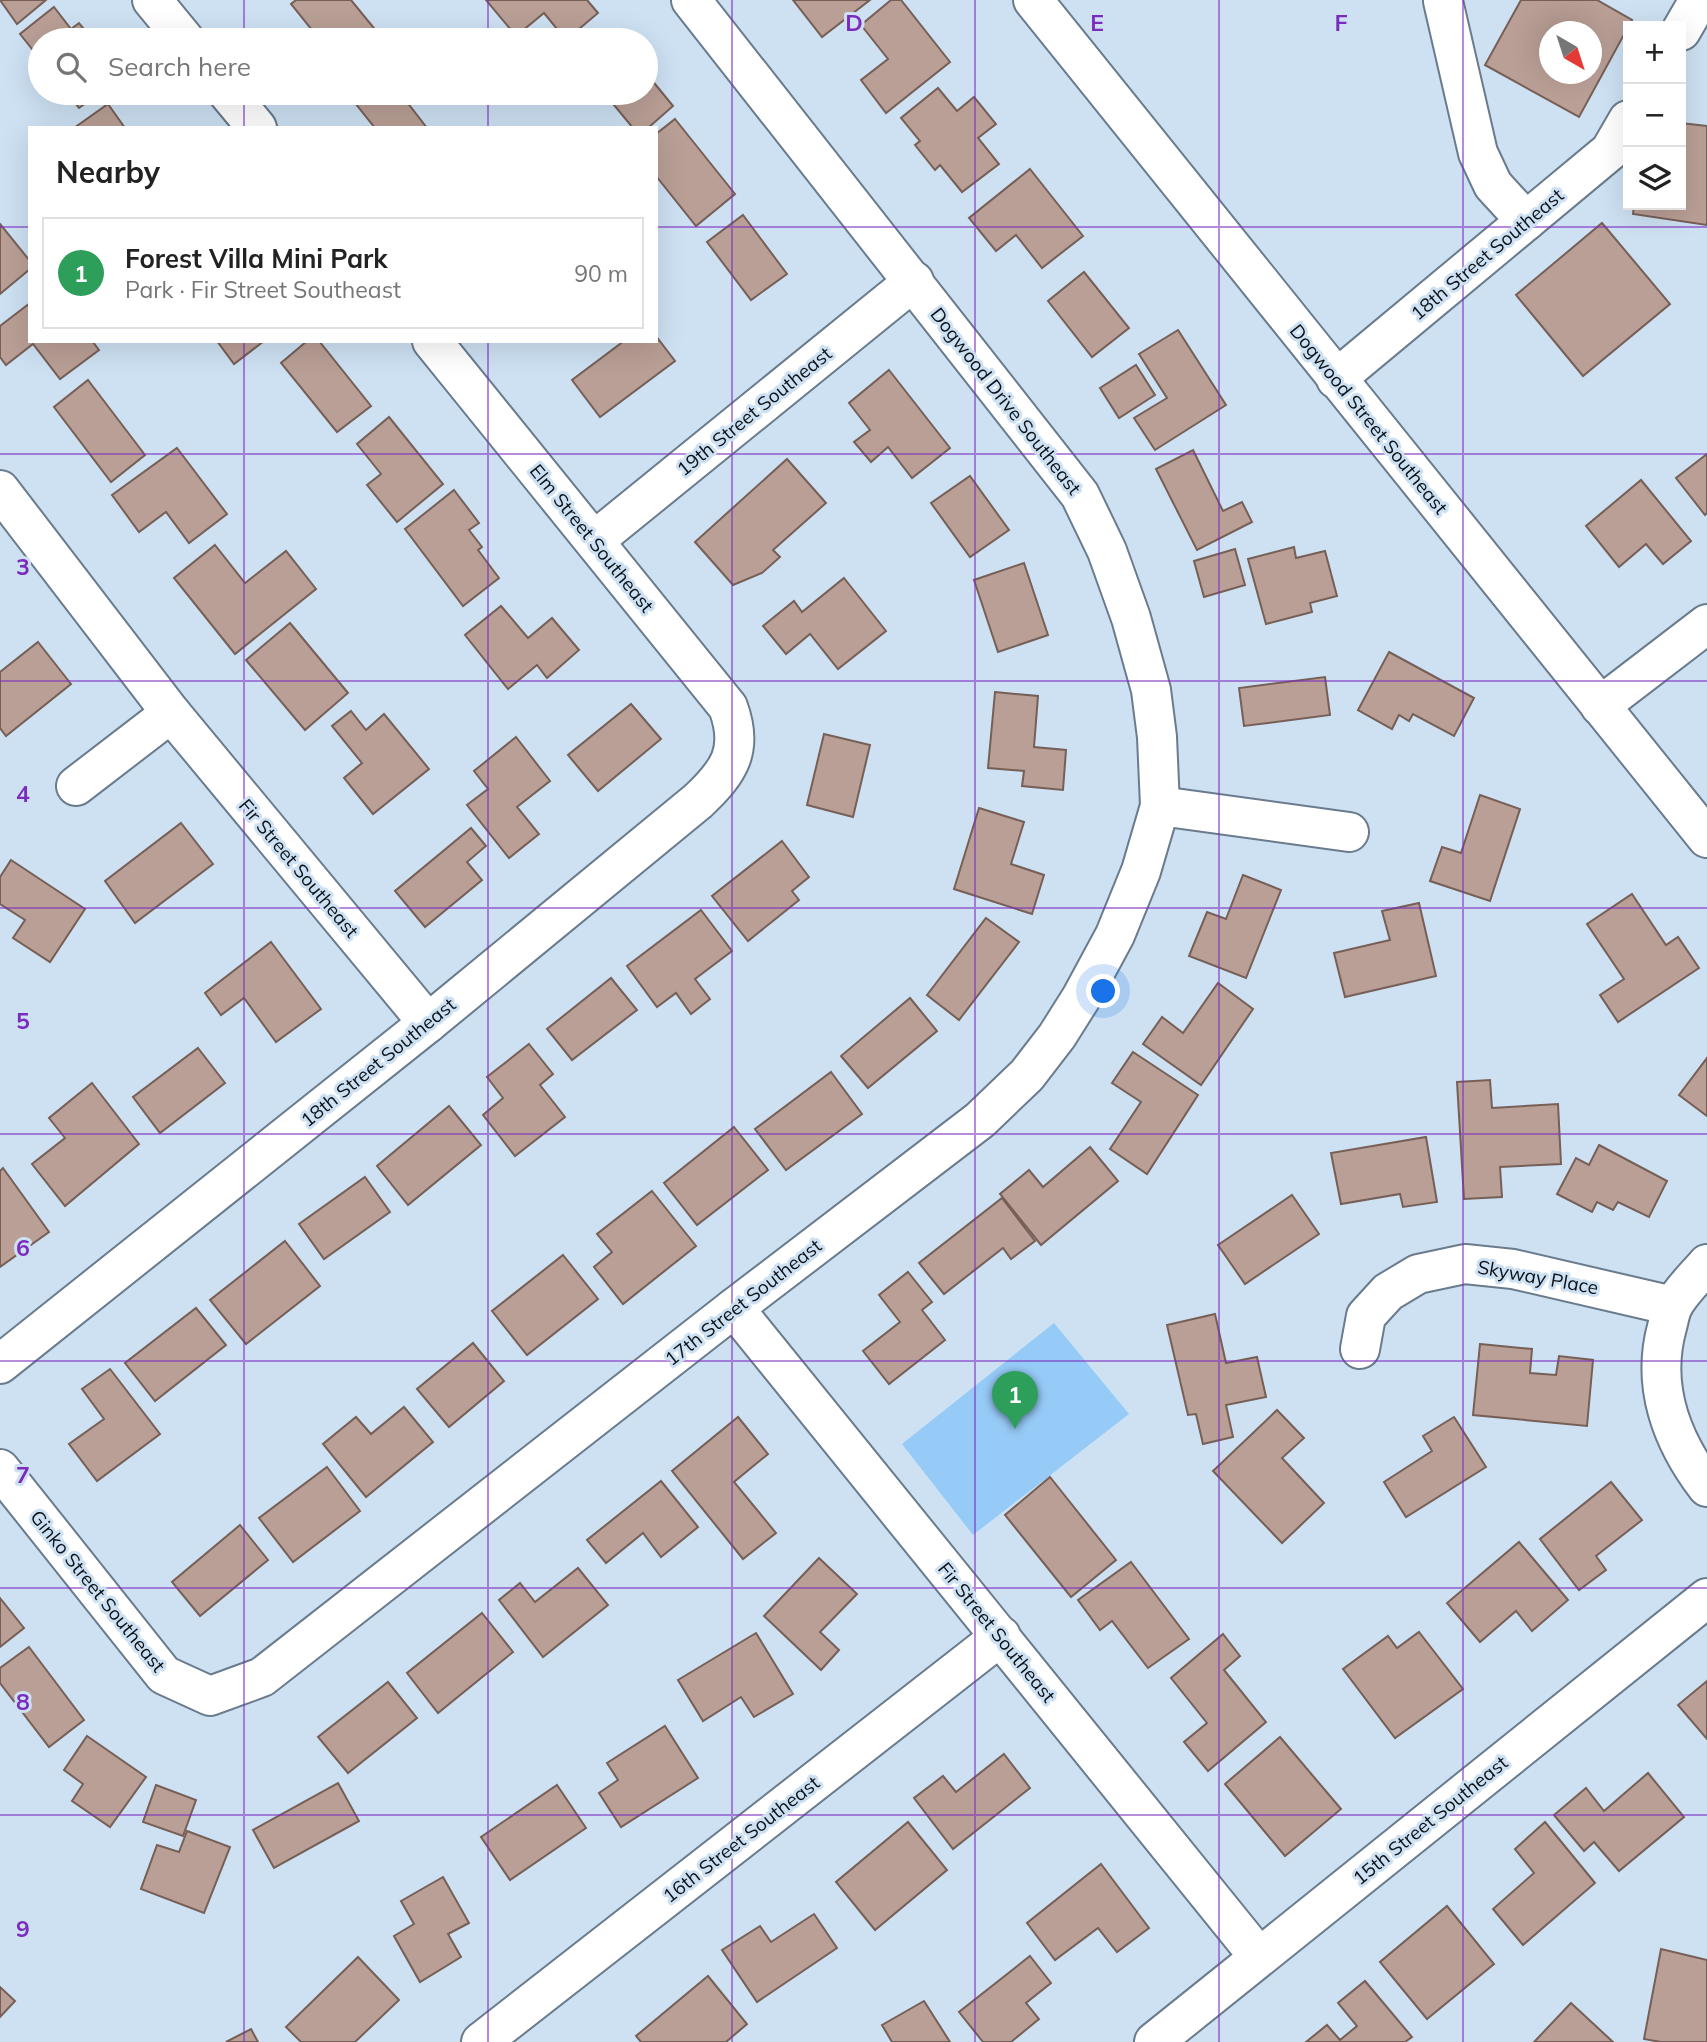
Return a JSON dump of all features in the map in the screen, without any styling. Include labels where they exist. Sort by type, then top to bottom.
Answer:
[{"type":"street","points":[[152,0],[176,28]]},
{"type":"street","name":"Dogwood Drive Southeast","points":[[691,0],[1080,495],[1107,551],[1131,618],[1151,690],[1157,737],[1160,806]]},
{"type":"street","name":"Dogwood Street Southeast","points":[[1033,0],[1707,838]]},
{"type":"street","points":[[1686,22],[1699,0]]},
{"type":"street","points":[[1443,1],[1478,153],[1493,185],[1527,221]]},
{"type":"street","points":[[238,105],[255,126]]},
{"type":"street","name":"18th Street Southeast","points":[[1336,379],[1610,151],[1623,129]]},
{"type":"street","name":"19th Street Southeast","points":[[595,540],[914,281]]},
{"type":"street","name":"Elm Street Southeast","points":[[434,343],[728,707],[735,724],[736,742]]},
{"type":"street","name":"Fir Street Southeast","points":[[0,490],[171,713],[428,1023]]},
{"type":"street","points":[[1600,706],[1707,624]]},
{"type":"street","points":[[76,786],[171,713]]},
{"type":"street","name":"18th Street Southeast","points":[[0,1364],[428,1023],[698,802],[719,781],[731,761],[736,742]]},
{"type":"street","points":[[1160,806],[1349,832]]},
{"type":"street","name":"17th Street Southeast","points":[[210,1696],[262,1677],[734,1308],[980,1120],[1027,1075],[1057,1036],[1081,998],[1115,935],[1141,871],[1160,806]]},
{"type":"street","name":"Skyway Place","points":[[1360,1349],[1366,1316],[1388,1293],[1418,1274],[1465,1264],[1513,1269],[1673,1306]]},
{"type":"street","points":[[1707,1264],[1673,1306],[1661,1349],[1662,1388],[1669,1420],[1688,1463],[1707,1487]]},
{"type":"street","name":"Fir Street Southeast","points":[[734,1308],[1259,1957]]},
{"type":"street","name":"Ginko Street Southeast","points":[[0,1469],[164,1675],[210,1696]]},
{"type":"street","name":"15th Street Southeast","points":[[1154,2042],[1707,1598]]},
{"type":"street","name":"16th Street Southeast","points":[[481,2042],[1001,1636]]},
{"type":"shaded area","points":[[1054,1323],[1129,1414],[973,1535],[902,1444]]},
{"type":"building","points":[[0,0],[46,0],[17,24]]},
{"type":"building","points":[[296,0],[351,0],[374,28],[310,28],[291,4]]},
{"type":"building","points":[[486,0],[587,0],[598,13],[580,28],[556,28],[544,13],[526,28],[509,28]]},
{"type":"building","points":[[793,0],[870,0],[822,37]]},
{"type":"building","points":[[891,0],[901,0],[950,62],[886,113],[861,80],[888,59],[861,25]]},
{"type":"building","points":[[1521,0],[1597,0],[1632,20],[1623,21],[1623,36],[1602,75],[1602,21],[1539,21],[1539,84],[1597,84],[1579,117],[1485,65]]},
{"type":"building","points":[[54,7],[70,28],[28,28],[28,44],[20,34]]},
{"type":"building","points":[[658,88],[673,106],[650,126],[631,126],[614,105],[658,105]]},
{"type":"building","points":[[938,88],[957,111],[974,97],[996,124],[978,138],[999,164],[962,192],[940,165],[935,170],[915,145],[920,141],[901,118]]},
{"type":"building","points":[[109,105],[124,126],[77,126]]},
{"type":"building","points":[[357,105],[409,105],[425,126],[373,126]]},
{"type":"building","points":[[675,119],[735,194],[696,226],[658,178],[658,132]]},
{"type":"building","points":[[1686,124],[1707,126],[1707,225],[1633,214],[1633,210],[1686,210]]},
{"type":"building","points":[[1030,169],[1083,236],[1042,268],[1016,235],[996,251],[969,218]]},
{"type":"building","points":[[743,215],[787,274],[751,300],[707,242]]},
{"type":"building","points":[[1602,223],[1670,304],[1583,376],[1516,295]]},
{"type":"building","points":[[0,224],[28,259],[28,271],[0,294]]},
{"type":"building","points":[[1084,272],[1129,328],[1092,357],[1048,301]]},
{"type":"building","points":[[28,305],[28,343],[94,343],[99,350],[60,379],[33,344],[6,365],[0,357],[0,326]]},
{"type":"building","points":[[1178,330],[1226,405],[1155,450],[1134,418],[1167,398],[1139,354]]},
{"type":"building","points":[[658,339],[675,361],[600,417],[572,380],[621,343],[658,343]]},
{"type":"building","points":[[218,343],[261,343],[234,364]]},
{"type":"building","points":[[305,343],[321,343],[371,406],[337,432],[281,363]]},
{"type":"building","points":[[1136,365],[1155,395],[1119,418],[1100,388]]},
{"type":"building","points":[[889,370],[950,448],[912,478],[888,447],[871,462],[854,442],[870,430],[849,403]]},
{"type":"building","points":[[88,380],[145,455],[111,482],[54,407]]},
{"type":"building","points":[[389,417],[443,484],[397,522],[367,485],[381,474],[357,444]]},
{"type":"building","points":[[177,448],[227,514],[189,543],[166,512],[139,532],[112,495]]},
{"type":"building","points":[[1193,450],[1223,511],[1242,502],[1252,522],[1197,550],[1156,469]]},
{"type":"building","points":[[1707,454],[1707,513],[1705,515],[1676,478]]},
{"type":"building","points":[[787,459],[826,503],[773,550],[780,557],[762,573],[733,585],[695,542]]},
{"type":"building","points":[[970,476],[1009,530],[970,557],[931,503]]},
{"type":"building","points":[[1641,480],[1691,541],[1663,564],[1646,544],[1619,567],[1586,526]]},
{"type":"building","points":[[454,490],[479,523],[469,530],[482,547],[478,550],[499,578],[463,606],[405,529]]},
{"type":"building","points":[[215,545],[245,583],[286,551],[316,589],[235,654],[174,578]]},
{"type":"building","points":[[1294,547],[1296,558],[1325,551],[1337,596],[1310,603],[1312,612],[1266,624],[1248,559]]},
{"type":"building","points":[[1235,549],[1245,585],[1204,597],[1194,561]]},
{"type":"building","points":[[1024,563],[1048,635],[998,652],[974,580]]},
{"type":"building","points":[[844,578],[886,631],[838,669],[810,634],[786,654],[763,626],[794,601],[802,612]]},
{"type":"building","points":[[501,606],[528,638],[552,618],[579,650],[547,678],[537,665],[508,689],[465,635]]},
{"type":"building","points":[[290,623],[348,693],[305,730],[246,660]]},
{"type":"building","points":[[38,642],[71,684],[6,736],[0,728],[0,672]]},
{"type":"building","points":[[1389,652],[1474,698],[1454,736],[1413,714],[1409,721],[1399,715],[1392,729],[1358,710]]},
{"type":"building","points":[[1325,677],[1330,715],[1244,726],[1239,688]]},
{"type":"building","points":[[995,692],[1038,696],[1034,747],[1066,750],[1063,790],[1022,786],[1024,771],[988,768]]},
{"type":"building","points":[[631,704],[661,739],[598,791],[568,755]]},
{"type":"building","points":[[351,711],[366,730],[384,714],[429,769],[373,814],[344,778],[362,763],[332,726]]},
{"type":"building","points":[[824,734],[870,745],[853,817],[807,805]]},
{"type":"building","points":[[516,737],[550,781],[517,807],[539,834],[509,858],[467,805],[488,789],[474,771]]},
{"type":"building","points":[[1480,795],[1520,809],[1490,901],[1430,881],[1442,847],[1461,853]]},
{"type":"building","points":[[979,808],[1024,822],[1011,864],[1044,875],[1032,914],[954,889]]},
{"type":"building","points":[[181,823],[213,864],[135,923],[105,881]]},
{"type":"building","points":[[471,828],[486,846],[467,862],[482,880],[425,927],[395,891]]},
{"type":"building","points":[[782,841],[809,877],[792,891],[799,900],[748,941],[712,896]]},
{"type":"building","points":[[11,860],[85,909],[50,962],[13,938],[25,920],[0,904],[0,877]]},
{"type":"building","points":[[1243,875],[1281,890],[1246,978],[1189,956],[1207,912],[1226,919]]},
{"type":"building","points":[[1632,894],[1666,945],[1678,937],[1699,968],[1618,1022],[1600,995],[1624,979],[1587,924]]},
{"type":"building","points":[[1419,903],[1436,976],[1345,997],[1334,953],[1390,940],[1382,911]]},
{"type":"building","points":[[701,910],[732,951],[695,979],[710,999],[691,1014],[676,993],[657,1007],[627,966]]},
{"type":"building","points":[[986,918],[1019,942],[959,1020],[927,995]]},
{"type":"building","points":[[271,942],[321,1009],[276,1042],[244,998],[221,1015],[205,993]]},
{"type":"building","points":[[611,978],[637,1010],[572,1060],[547,1029]]},
{"type":"building","points":[[1218,983],[1253,1009],[1201,1085],[1143,1044],[1162,1017],[1183,1033]]},
{"type":"building","points":[[910,998],[937,1031],[868,1088],[841,1056]]},
{"type":"building","points":[[529,1044],[553,1074],[540,1085],[565,1117],[515,1156],[483,1115],[503,1098],[487,1077]]},
{"type":"building","points":[[198,1048],[225,1083],[160,1133],[133,1097]]},
{"type":"building","points":[[1133,1052],[1198,1095],[1147,1174],[1110,1149],[1141,1102],[1112,1083]]},
{"type":"building","points":[[1707,1058],[1707,1116],[1679,1095]]},
{"type":"building","points":[[831,1072],[862,1114],[786,1170],[755,1129]]},
{"type":"building","points":[[1490,1080],[1492,1108],[1558,1104],[1561,1164],[1500,1167],[1502,1197],[1464,1199],[1457,1082]]},
{"type":"building","points":[[92,1083],[139,1144],[65,1206],[32,1164],[65,1138],[49,1118]]},
{"type":"building","points":[[449,1106],[481,1145],[408,1205],[377,1166]]},
{"type":"building","points":[[734,1127],[768,1170],[697,1225],[664,1183]]},
{"type":"building","points":[[1426,1137],[1437,1202],[1403,1207],[1400,1194],[1341,1204],[1331,1153]]},
{"type":"building","points":[[1599,1145],[1667,1181],[1649,1217],[1618,1202],[1613,1210],[1597,1202],[1592,1212],[1557,1194],[1576,1158],[1589,1165]]},
{"type":"building","points":[[1090,1147],[1118,1181],[1041,1245],[1000,1194],[1029,1170],[1043,1187]]},
{"type":"building","points":[[3,1168],[49,1232],[0,1267],[0,1171]]},
{"type":"building","points":[[365,1177],[390,1212],[324,1259],[299,1224]]},
{"type":"building","points":[[652,1191],[696,1246],[623,1304],[594,1267],[612,1252],[597,1234]]},
{"type":"building","points":[[1292,1195],[1319,1234],[1245,1284],[1218,1245]]},
{"type":"building","points":[[1002,1198],[1035,1241],[1011,1259],[1003,1248],[944,1294],[919,1263]]},
{"type":"building","points":[[285,1241],[320,1286],[246,1344],[210,1300]]},
{"type":"building","points":[[563,1255],[598,1299],[527,1355],[492,1311]]},
{"type":"building","points":[[908,1272],[932,1302],[922,1310],[945,1340],[889,1384],[863,1351],[900,1322],[879,1295]]},
{"type":"building","points":[[196,1308],[226,1345],[155,1401],[125,1363]]},
{"type":"building","points":[[1215,1314],[1226,1363],[1257,1357],[1266,1397],[1226,1405],[1233,1437],[1203,1444],[1196,1414],[1188,1415],[1167,1325]]},
{"type":"building","points":[[473,1343],[504,1381],[449,1427],[417,1389]]},
{"type":"building","points":[[1480,1344],[1532,1349],[1530,1373],[1556,1375],[1559,1356],[1593,1360],[1587,1426],[1473,1415]]},
{"type":"building","points":[[110,1369],[160,1434],[97,1481],[69,1444],[104,1419],[82,1389]]},
{"type":"building","points":[[404,1407],[433,1442],[366,1497],[323,1444],[356,1417],[371,1434]]},
{"type":"building","points":[[1277,1410],[1304,1438],[1282,1458],[1324,1503],[1282,1543],[1213,1471]]},
{"type":"building","points":[[738,1417],[768,1454],[734,1482],[776,1533],[743,1559],[672,1471]]},
{"type":"building","points":[[1454,1417],[1486,1467],[1406,1517],[1384,1482],[1432,1451],[1423,1436]]},
{"type":"building","points":[[327,1467],[360,1511],[293,1562],[259,1518]]},
{"type":"building","points":[[1050,1477],[1116,1560],[1071,1597],[1005,1515]]},
{"type":"building","points":[[661,1481],[698,1527],[661,1557],[643,1533],[606,1563],[587,1540]]},
{"type":"building","points":[[1611,1482],[1642,1520],[1596,1556],[1606,1570],[1579,1590],[1540,1539]]},
{"type":"building","points":[[240,1525],[268,1560],[200,1616],[172,1582]]},
{"type":"building","points":[[1519,1542],[1568,1600],[1532,1631],[1516,1611],[1480,1642],[1447,1603]]},
{"type":"building","points":[[819,1558],[857,1594],[820,1632],[839,1650],[821,1670],[764,1616]]},
{"type":"building","points":[[1131,1562],[1189,1639],[1148,1668],[1112,1621],[1100,1630],[1078,1600]]},
{"type":"building","points":[[578,1568],[608,1605],[543,1657],[499,1600],[520,1583],[535,1602]]},
{"type":"building","points":[[0,1598],[24,1628],[0,1647]]},
{"type":"building","points":[[482,1613],[513,1652],[438,1713],[407,1673]]},
{"type":"building","points":[[1419,1632],[1463,1689],[1395,1738],[1343,1669],[1388,1636],[1397,1648]]},
{"type":"building","points":[[756,1633],[793,1694],[754,1717],[741,1697],[703,1721],[678,1680]]},
{"type":"building","points":[[1223,1634],[1240,1656],[1224,1670],[1266,1722],[1208,1771],[1184,1742],[1207,1723],[1171,1678]]},
{"type":"building","points":[[29,1647],[84,1720],[49,1747],[0,1683],[0,1668]]},
{"type":"building","points":[[1707,1681],[1707,1739],[1678,1705]]},
{"type":"building","points":[[388,1682],[417,1718],[348,1773],[318,1737]]},
{"type":"building","points":[[665,1726],[698,1778],[621,1827],[599,1793],[618,1780],[607,1763]]},
{"type":"building","points":[[87,1736],[146,1777],[110,1827],[72,1801],[83,1784],[64,1770]]},
{"type":"building","points":[[1280,1737],[1341,1809],[1285,1856],[1225,1784]]},
{"type":"building","points":[[1004,1754],[1030,1788],[953,1849],[914,1798],[943,1776],[956,1792]]},
{"type":"building","points":[[1648,1773],[1684,1817],[1619,1871],[1594,1842],[1584,1851],[1554,1815],[1586,1788],[1604,1811]]},
{"type":"building","points":[[338,1783],[359,1821],[274,1868],[253,1830]]},
{"type":"building","points":[[156,1785],[196,1800],[183,1836],[143,1822]]},
{"type":"building","points":[[557,1785],[586,1828],[510,1880],[481,1837]]},
{"type":"building","points":[[908,1822],[947,1870],[875,1930],[836,1882]]},
{"type":"building","points":[[1545,1822],[1595,1883],[1523,1945],[1493,1909],[1534,1873],[1515,1849]]},
{"type":"building","points":[[187,1831],[230,1847],[204,1913],[141,1889],[157,1845],[179,1852]]},
{"type":"building","points":[[1101,1864],[1149,1928],[1117,1952],[1098,1928],[1055,1960],[1027,1923]]},
{"type":"building","points":[[443,1877],[469,1923],[448,1934],[461,1957],[420,1982],[394,1936],[414,1924],[401,1901]]},
{"type":"building","points":[[1447,1906],[1494,1964],[1427,2019],[1380,1962]]},
{"type":"building","points":[[814,1914],[837,1948],[757,2002],[722,1950],[760,1926],[771,1942]]},
{"type":"building","points":[[1661,1949],[1707,1960],[1707,2042],[1661,2042],[1644,2039]]},
{"type":"building","points":[[1030,1956],[1051,1983],[1026,2003],[1039,2019],[1011,2042],[983,2042],[959,2012]]},
{"type":"building","points":[[358,1957],[399,2000],[355,2042],[301,2042],[286,2027]]},
{"type":"building","points":[[708,1976],[747,2024],[726,2042],[641,2042],[636,2036]]},
{"type":"building","points":[[1365,1981],[1412,2037],[1405,2042],[1306,2042],[1327,2025],[1340,2040],[1357,2026],[1338,2003]]},
{"type":"building","points":[[0,1987],[15,2001],[0,2017]]},
{"type":"building","points":[[924,2001],[950,2042],[892,2042],[882,2025]]},
{"type":"building","points":[[1571,2003],[1613,2042],[1534,2042]]},
{"type":"building","points":[[251,2029],[258,2042],[226,2042]]},
{"type":"place","name":"Forest Villa Mini Park","points":[[1015,1429]]}]
